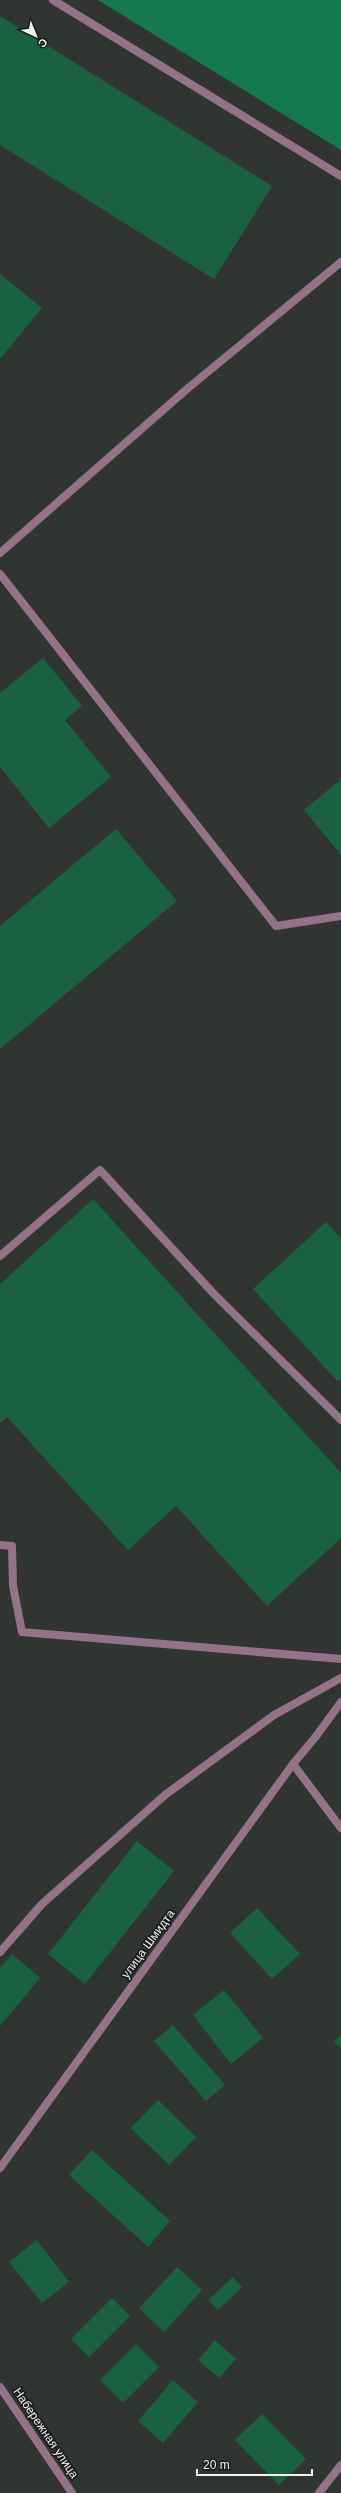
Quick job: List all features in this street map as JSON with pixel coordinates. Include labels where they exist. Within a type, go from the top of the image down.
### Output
[{"type":"street","points":[[53,0],[341,176]]},
{"type":"street","points":[[0,553],[187,390],[341,262]]},
{"type":"street","points":[[0,574],[276,926],[341,916]]},
{"type":"street","points":[[0,1256],[100,1170],[214,1294],[341,1420]]},
{"type":"street","points":[[0,1546],[12,1546],[13,1586],[22,1632],[341,1659]]},
{"type":"street","points":[[0,1952],[42,1904],[165,1795],[274,1715],[341,1678]]},
{"type":"street","name":"улица Шмидта","points":[[0,2168],[293,1764],[317,1735],[341,1702]]},
{"type":"street","points":[[293,1764],[341,1828]]},
{"type":"street","name":"Набережная улица","points":[[0,2387],[72,2493]]},
{"type":"street","points":[[319,2493],[341,2465]]},
{"type":"shaded area","points":[[98,0],[341,0],[341,150]]},
{"type":"building","points":[[0,16],[272,186],[214,279],[0,145]]},
{"type":"building","points":[[0,274],[42,308],[0,359]]},
{"type":"building","points":[[43,658],[82,706],[65,720],[111,777],[49,828],[0,767],[0,693]]},
{"type":"building","points":[[341,779],[341,855],[304,810]]},
{"type":"building","points":[[116,829],[177,901],[0,1049],[0,926]]},
{"type":"building","points":[[93,1199],[341,1473],[341,1538],[267,1606],[176,1506],[128,1550],[7,1417],[0,1423],[0,1284]]},
{"type":"building","points":[[326,1222],[341,1238],[341,1379],[338,1382],[253,1289]]},
{"type":"building","points":[[137,1841],[174,1871],[85,1984],[48,1954]]},
{"type":"building","points":[[257,1908],[300,1954],[272,1979],[230,1933]]},
{"type":"building","points":[[12,1954],[40,1978],[0,2026],[0,1968]]},
{"type":"building","points":[[224,1990],[263,2038],[231,2064],[193,2015]]},
{"type":"building","points":[[173,2025],[225,2085],[206,2101],[154,2041]]},
{"type":"building","points":[[341,2034],[341,2048],[334,2042]]},
{"type":"building","points":[[158,2100],[196,2137],[169,2165],[131,2128]]},
{"type":"building","points":[[92,2150],[170,2221],[148,2247],[69,2175]]},
{"type":"building","points":[[37,2240],[69,2282],[42,2303],[9,2262]]},
{"type":"building","points":[[177,2267],[202,2290],[164,2332],[139,2308]]},
{"type":"building","points":[[233,2277],[242,2287],[218,2310],[208,2300]]},
{"type":"building","points":[[112,2298],[130,2316],[89,2357],[71,2339]]},
{"type":"building","points":[[215,2340],[236,2359],[219,2378],[198,2360]]},
{"type":"building","points":[[136,2344],[159,2367],[123,2403],[100,2380]]},
{"type":"building","points":[[173,2380],[198,2402],[163,2443],[138,2421]]},
{"type":"building","points":[[262,2414],[306,2459],[279,2485],[235,2440]]}]
